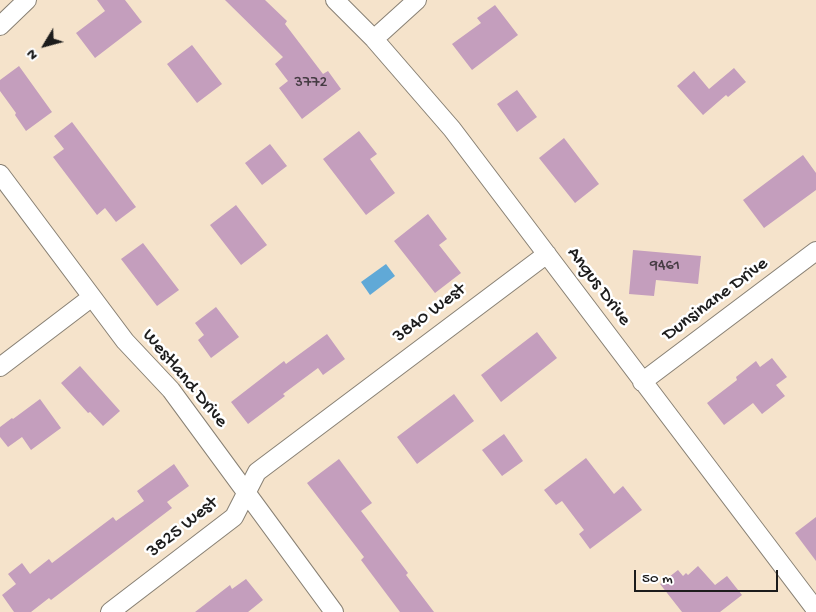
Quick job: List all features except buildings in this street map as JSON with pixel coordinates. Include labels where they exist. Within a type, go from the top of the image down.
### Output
[{"type":"street","points":[[0,26],[27,0]]},
{"type":"street","name":"Angus Drive","points":[[335,0],[374,39],[452,129],[816,610]]},
{"type":"street","points":[[374,39],[417,0]]},
{"type":"street","name":"Westland Drive","points":[[0,174],[125,341],[171,390],[334,612]]},
{"type":"street","name":"Dunsinane Drive","points":[[642,382],[816,251]]},
{"type":"street","name":"3840 West","points":[[339,409],[547,254]]},
{"type":"street","points":[[0,367],[92,297]]},
{"type":"street","name":"3825 West","points":[[110,612],[234,517],[257,472],[339,409]]},
{"type":"water","points":[[386,264],[395,276],[370,295],[361,282]]}]
